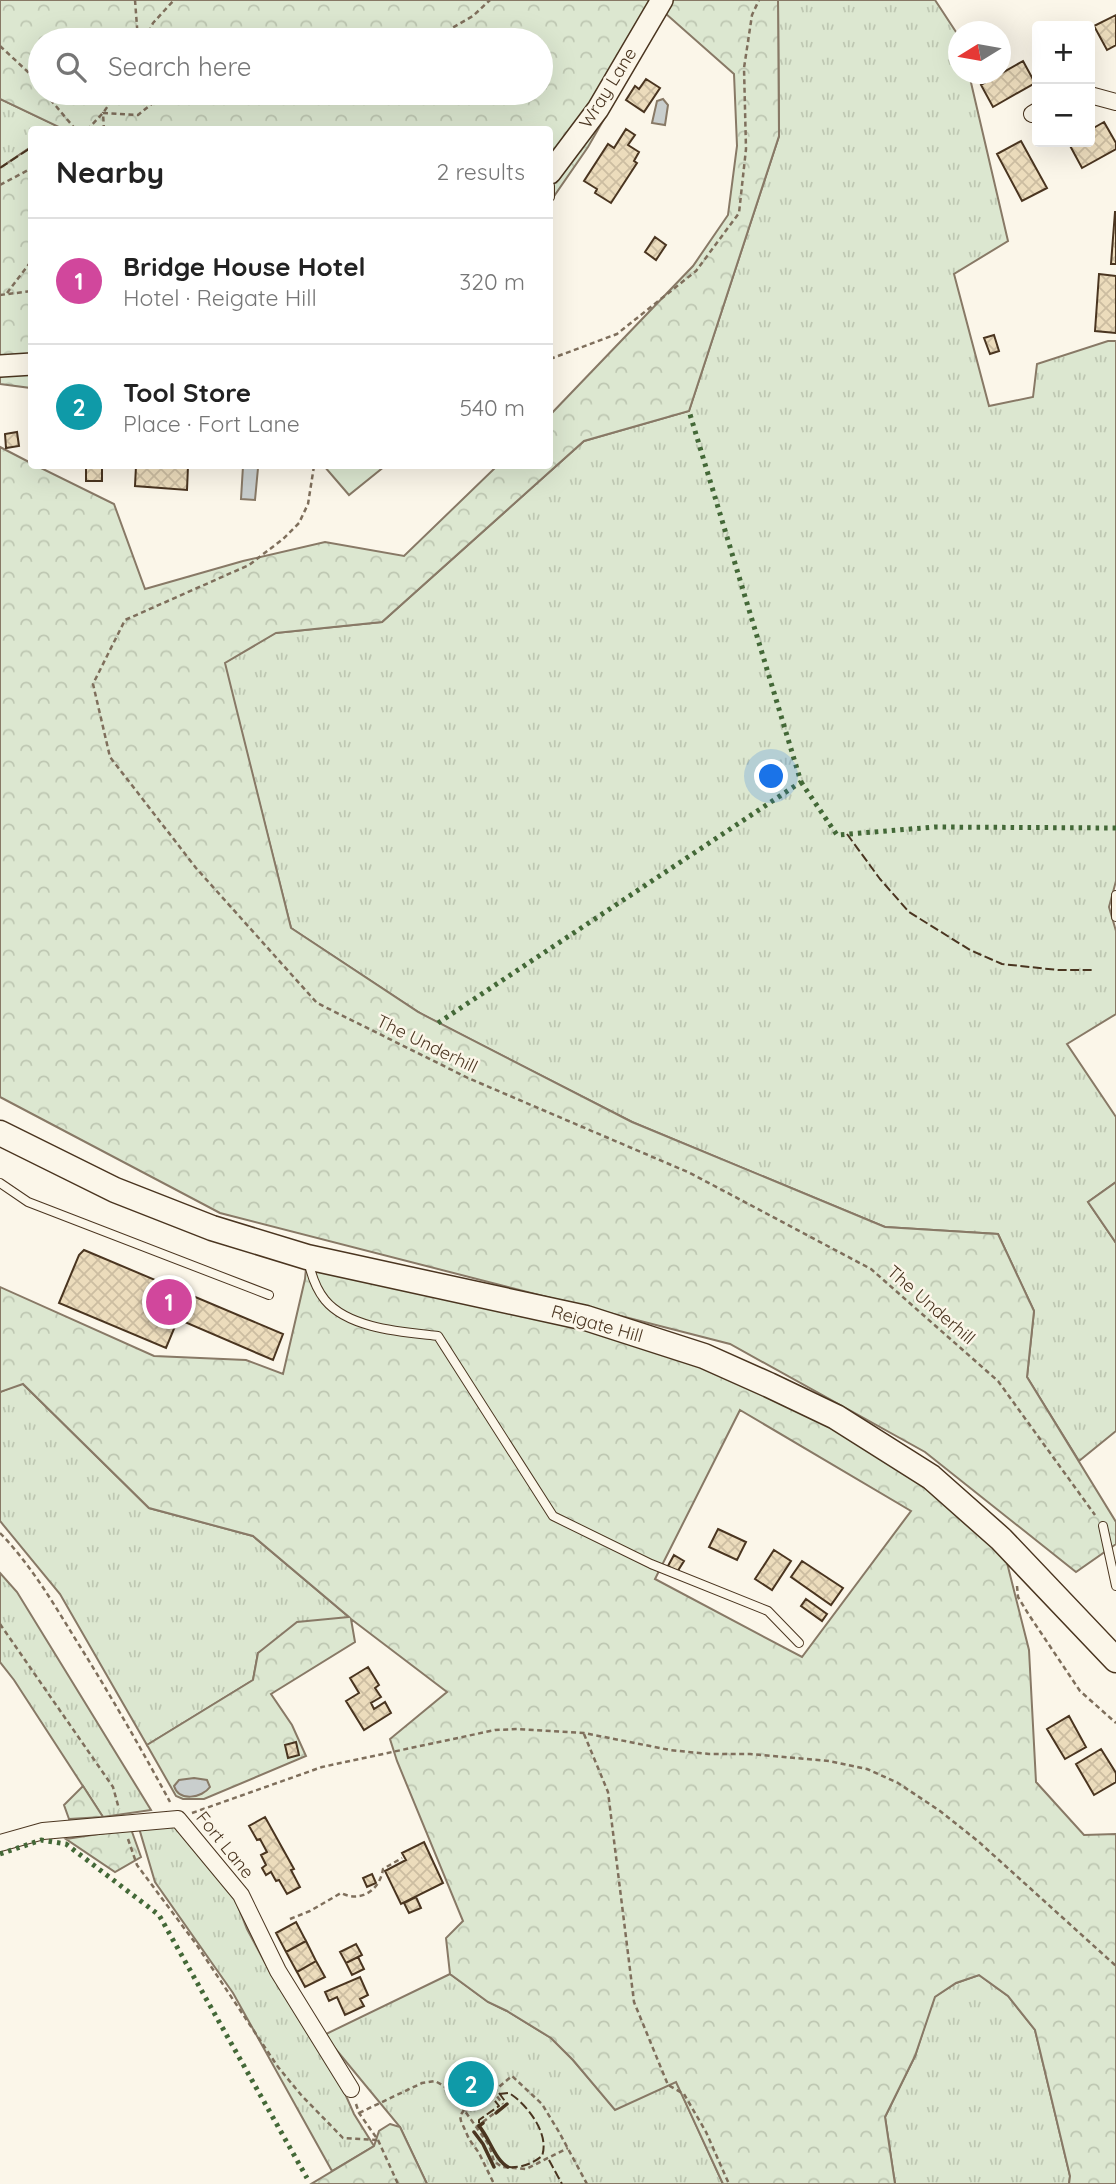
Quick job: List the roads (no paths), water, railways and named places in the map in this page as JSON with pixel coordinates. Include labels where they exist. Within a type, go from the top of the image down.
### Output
[{"type":"main road","name":"Reigate Hill","points":[[0,1133],[115,1189],[212,1228],[307,1257],[586,1318],[704,1356],[836,1417],[932,1476],[1001,1539],[1116,1660]]},
{"type":"street","name":"Wray Lane","points":[[553,169],[598,109],[662,0]]},
{"type":"street","points":[[1095,96],[1116,102]]},
{"type":"street","points":[[0,366],[28,364]]},
{"type":"street","name":"Fort Lane","points":[[0,1843],[43,1831],[178,1819],[241,1895],[278,1971],[351,2090]]},
{"type":"lane","points":[[1116,895],[1116,917]]},
{"type":"lane","points":[[0,1183],[28,1202],[269,1295]]},
{"type":"lane","points":[[307,1257],[313,1278],[325,1300],[343,1314],[385,1331],[438,1336],[553,1516],[651,1564],[768,1611],[800,1643]]},
{"type":"lane","points":[[1103,1527],[1116,1586]]},
{"type":"place","name":"Bridge House Hotel","points":[[169,1302]]},
{"type":"place","name":"Tool Store","points":[[471,2084]]}]
